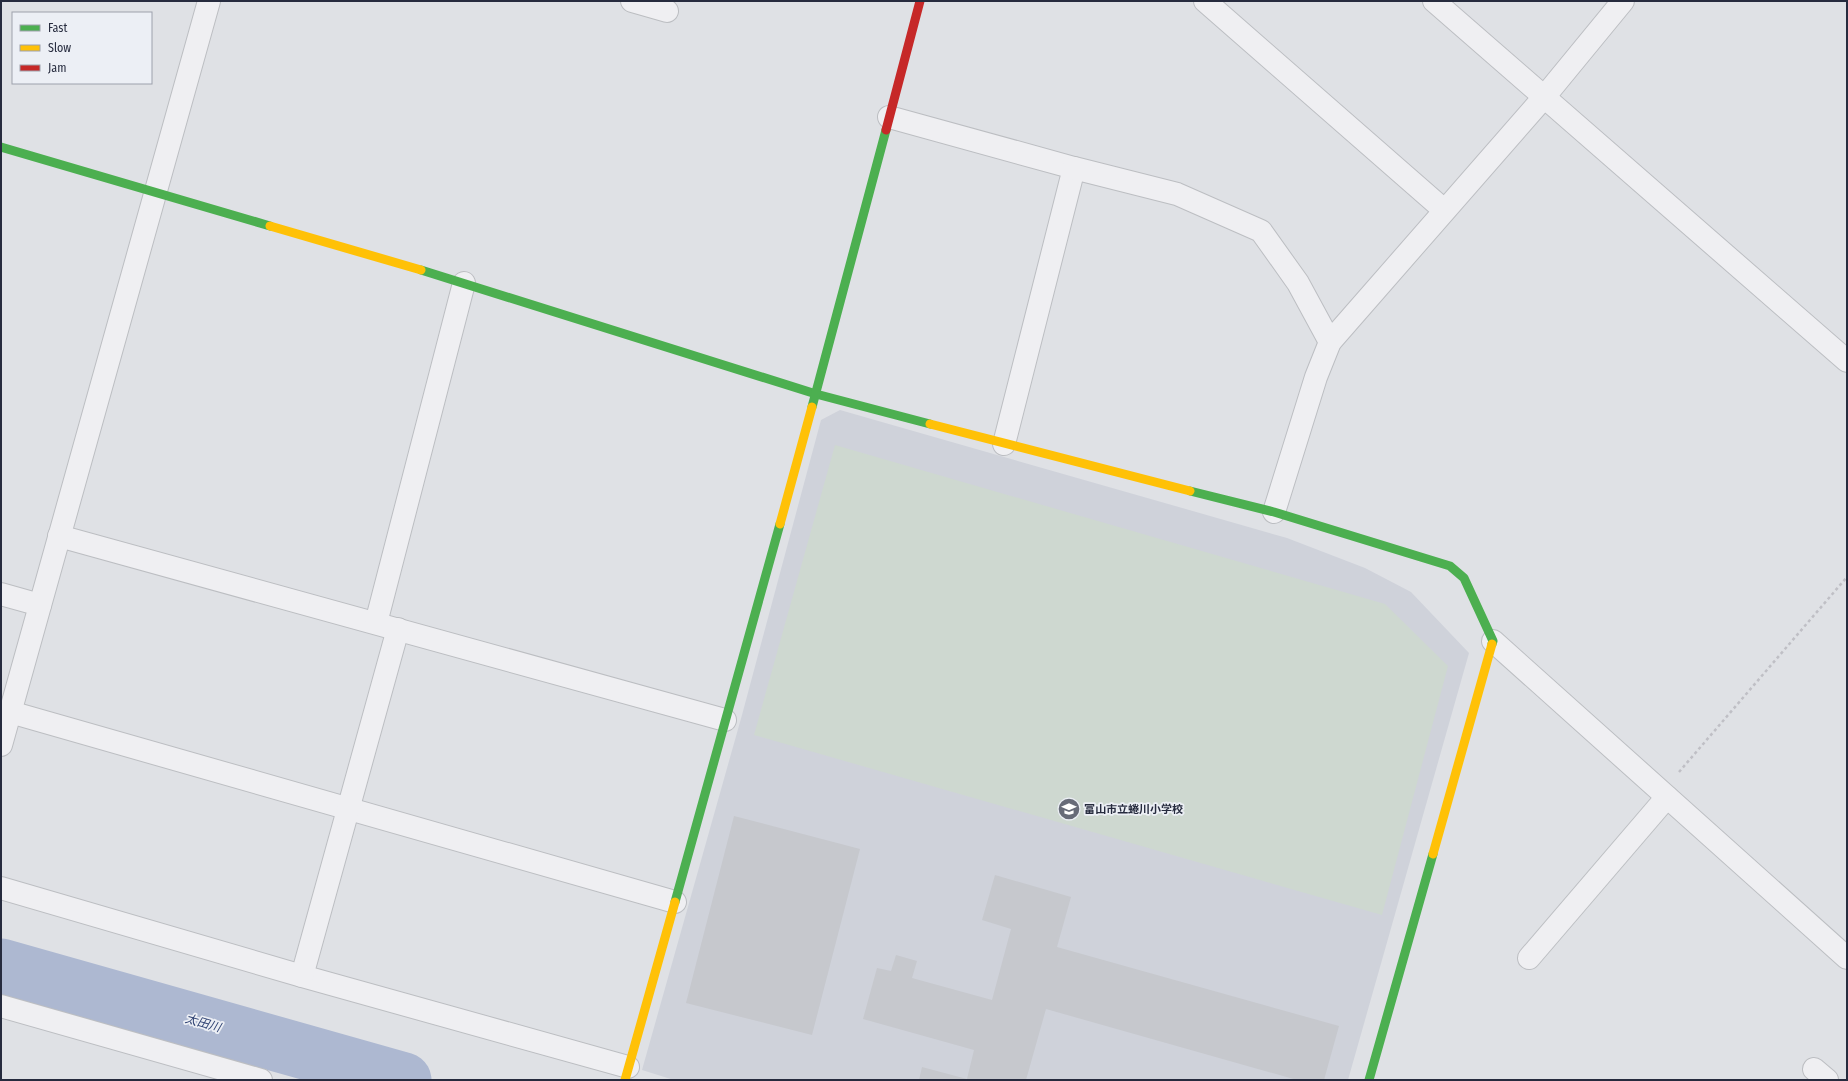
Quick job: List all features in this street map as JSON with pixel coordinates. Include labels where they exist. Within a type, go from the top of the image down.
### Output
[{"type":"street","points":[[1,746],[209,1]]},
{"type":"street","points":[[632,1],[667,11]]},
{"type":"street","points":[[1,888],[302,976],[626,1074],[816,394],[920,1]]},
{"type":"street","points":[[1205,1],[1444,210]]},
{"type":"street","points":[[1434,1],[1847,361]]},
{"type":"street","points":[[1274,512],[1316,377],[1330,342],[1544,96],[1623,1]]},
{"type":"street","points":[[889,117],[1074,168],[1177,194],[1261,231],[1298,283],[1330,342]]},
{"type":"street","points":[[1,146],[464,283],[816,394],[1004,444],[1274,512],[1450,566],[1464,578],[1493,641],[1847,958]]},
{"type":"street","points":[[1004,444],[1074,168]]},
{"type":"street","points":[[376,623],[464,283]]},
{"type":"street","points":[[59,536],[725,720]]},
{"type":"street","points":[[1,594],[40,605]]},
{"type":"street","points":[[302,976],[398,629]]},
{"type":"street","points":[[1370,1080],[1493,641]]},
{"type":"street","points":[[10,712],[675,902]]},
{"type":"street","points":[[1529,958],[1667,797]]},
{"type":"street","points":[[1,1006],[261,1080]]},
{"type":"path","points":[[1667,797],[1675,777],[1847,577]]},
{"type":"shaded area","name":"富山市立蜷川小学校","points":[[840,410],[1287,538],[1365,568],[1411,592],[1469,653],[1348,1080],[674,1080],[642,1070],[742,715],[821,420]]},
{"type":"shaded area","points":[[835,445],[1385,604],[1448,666],[1382,915],[754,735]]},
{"type":"building","points":[[734,816],[860,849],[812,1035],[686,1003]]},
{"type":"building","points":[[995,875],[1071,897],[1057,947],[1339,1026],[1324,1080],[1297,1080],[1046,1009],[1026,1080],[919,1080],[922,1067],[967,1079],[974,1050],[863,1019],[877,968],[891,971],[896,955],[917,961],[912,978],[992,1000],[1011,929],[982,920]]},
{"type":"waterway","name":"太田川","points":[[1,966],[404,1080]]},
{"type":"traffic: fast","points":[[812,407],[886,130]]},
{"type":"traffic: fast","points":[[1,147],[270,226]]},
{"type":"traffic: fast","points":[[421,270],[816,394],[930,424]]},
{"type":"traffic: fast","points":[[1190,491],[1274,512],[1450,566],[1464,578],[1493,641],[1492,644]]},
{"type":"traffic: fast","points":[[675,902],[780,524]]},
{"type":"traffic: fast","points":[[1369,1080],[1433,854]]},
{"type":"traffic: slow","points":[[270,226],[421,270]]},
{"type":"traffic: slow","points":[[780,524],[812,407]]},
{"type":"traffic: slow","points":[[930,424],[1190,491]]},
{"type":"traffic: slow","points":[[1433,854],[1492,644]]},
{"type":"traffic: slow","points":[[625,1080],[675,902]]},
{"type":"traffic: jam","points":[[886,130],[920,1]]},
{"type":"place","name":"富山市立蜷川小学校","points":[[1069,809]]}]
